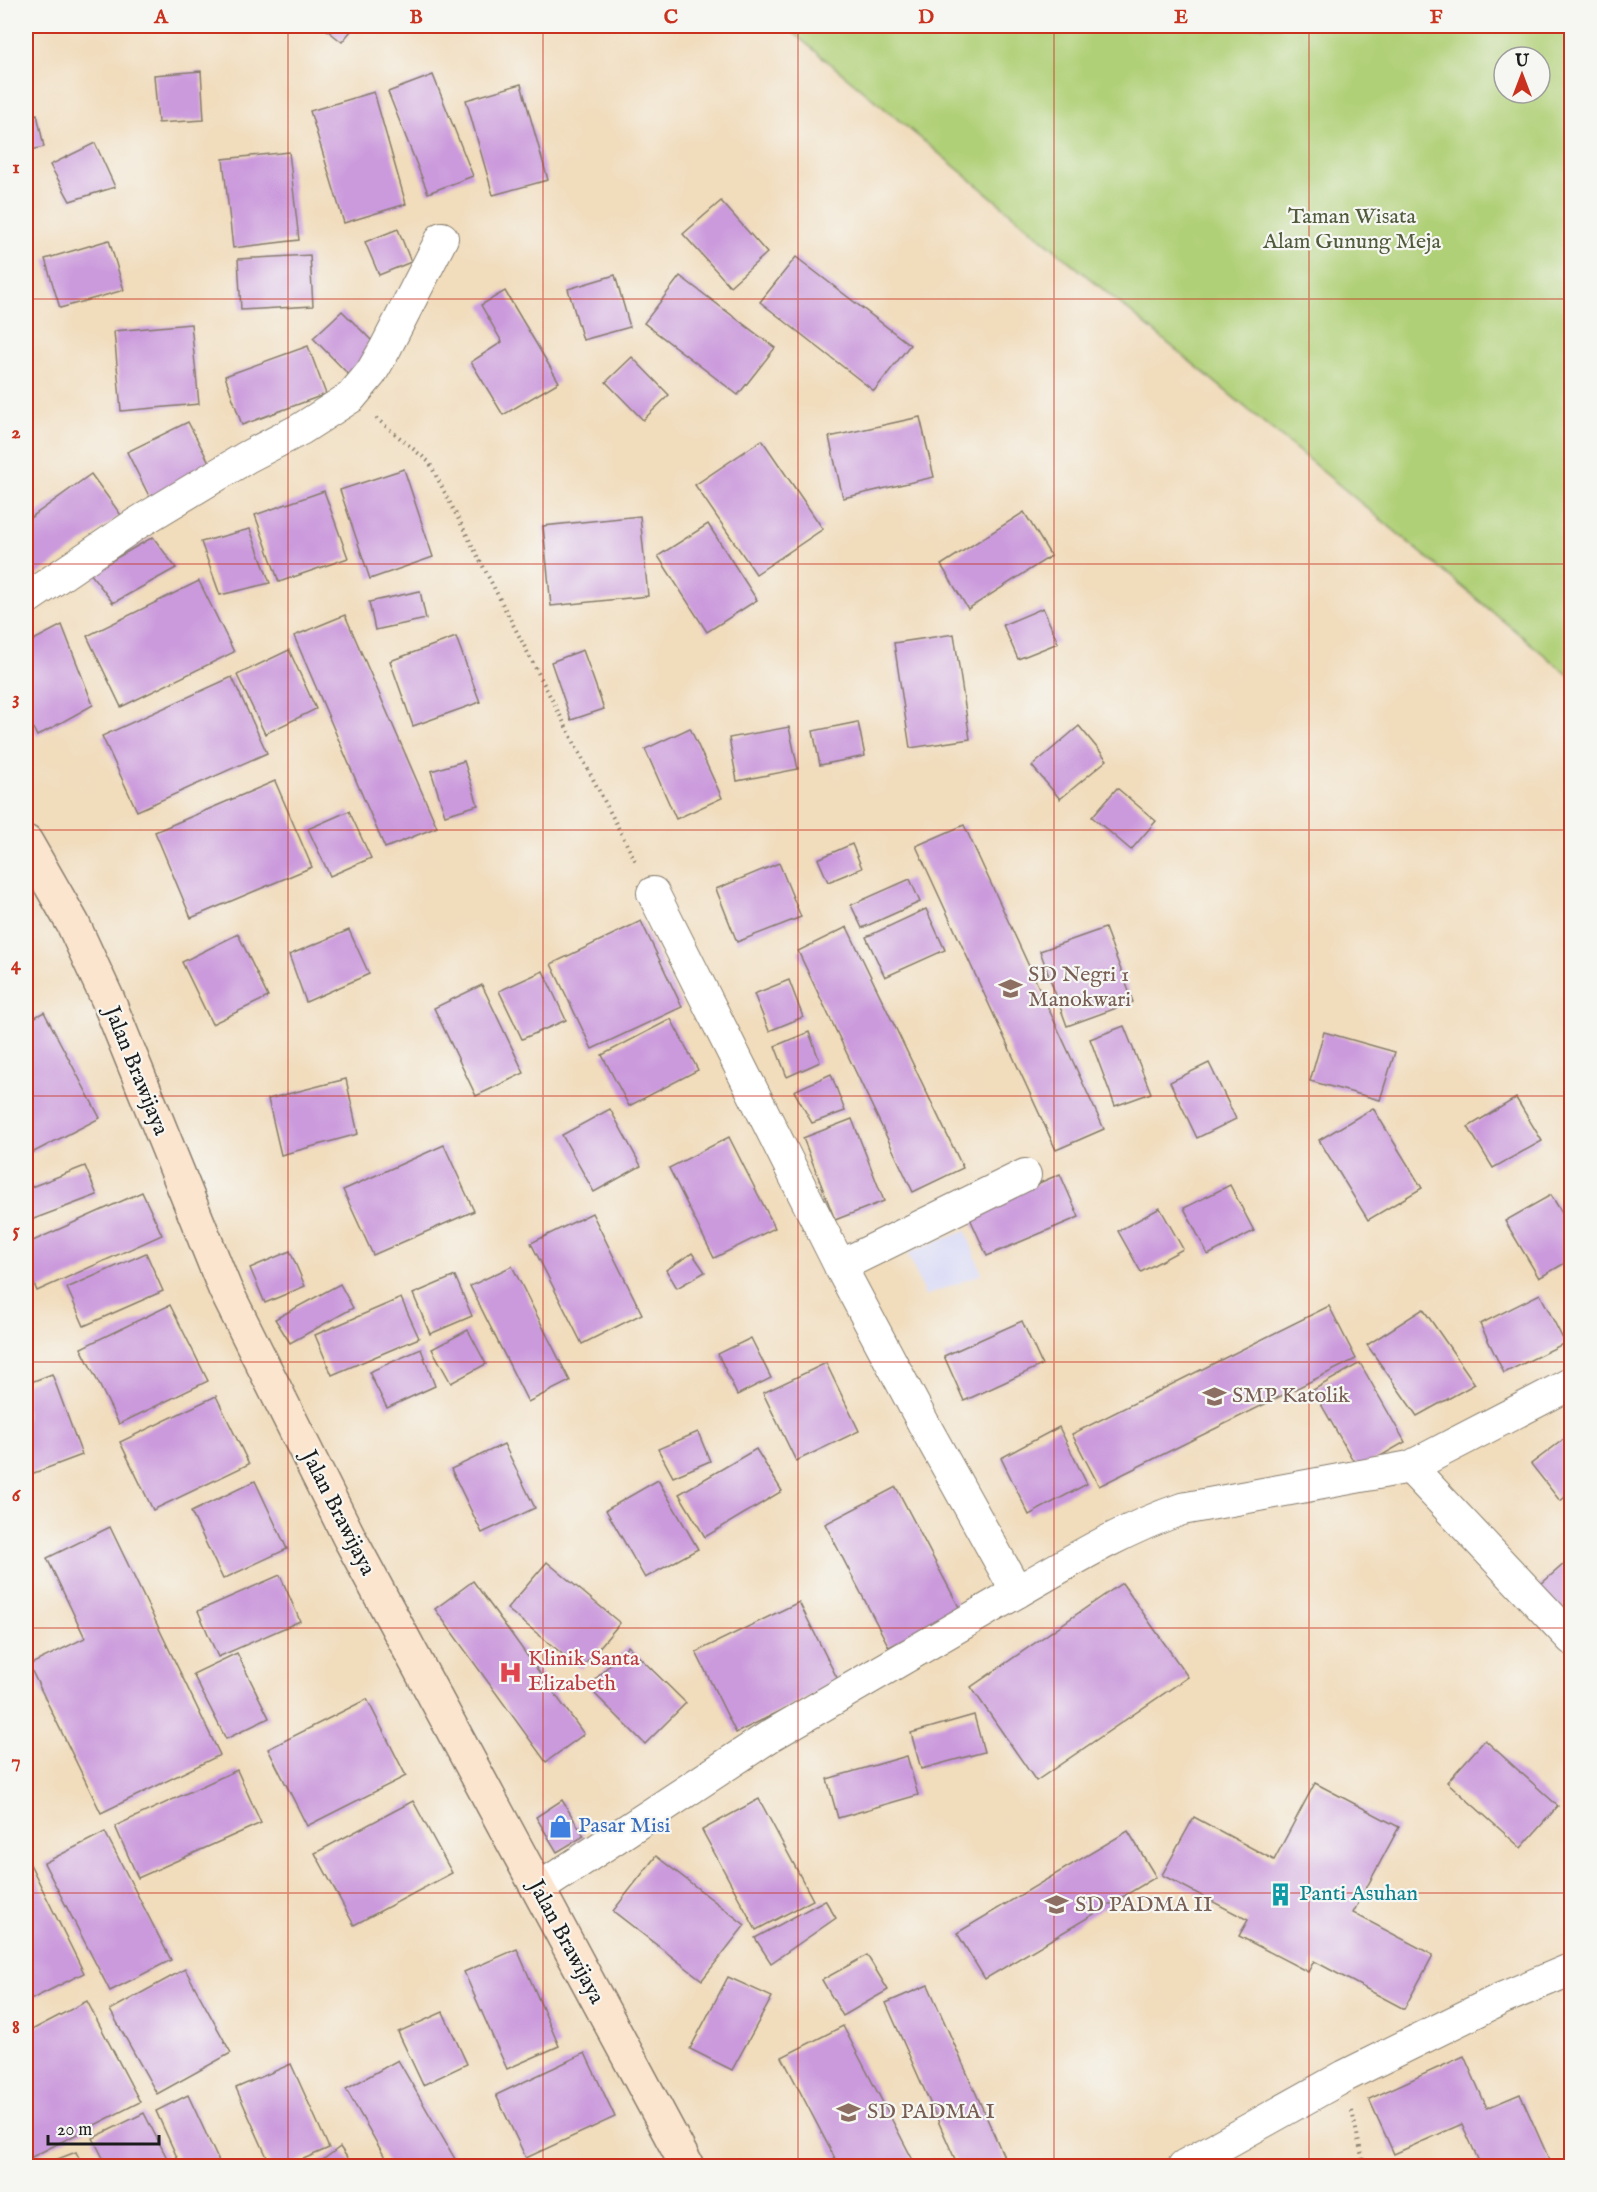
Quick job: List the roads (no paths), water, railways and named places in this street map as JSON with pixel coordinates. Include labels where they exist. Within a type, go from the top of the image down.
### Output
[{"type":"street","points":[[26,598],[136,524],[248,457],[301,429],[351,397],[371,373],[386,349],[441,238]]},
{"type":"street","name":"Jalan Brawijaya","points":[[26,842],[73,924],[108,1000],[225,1289],[350,1539],[687,2166]]},
{"type":"street","points":[[653,893],[840,1266],[1017,1592]]},
{"type":"street","points":[[840,1266],[1025,1175]]},
{"type":"street","points":[[538,1889],[771,1736],[1097,1545],[1148,1520],[1182,1509],[1410,1467],[1572,1383]]},
{"type":"street","points":[[1410,1467],[1572,1639]]},
{"type":"street","points":[[1184,2166],[1345,2076],[1500,1999],[1572,1969]]},
{"type":"place","name":"SD Negri 1 Manokwari","points":[[1010,988]]},
{"type":"place","name":"SMP Katolik","points":[[1214,1396]]},
{"type":"place","name":"Klinik Santa Elizabeth","points":[[510,1672]]},
{"type":"place","name":"Pasar Misi","points":[[560,1826]]},
{"type":"place","name":"Panti Asuhan","points":[[1281,1894]]},
{"type":"place","name":"SD PADMA II","points":[[1057,1905]]},
{"type":"place","name":"SD PADMA I","points":[[849,2112]]},
{"type":"park label","name":"Taman Wisata Alam Gunung Meja","points":[[1352,230]]}]
